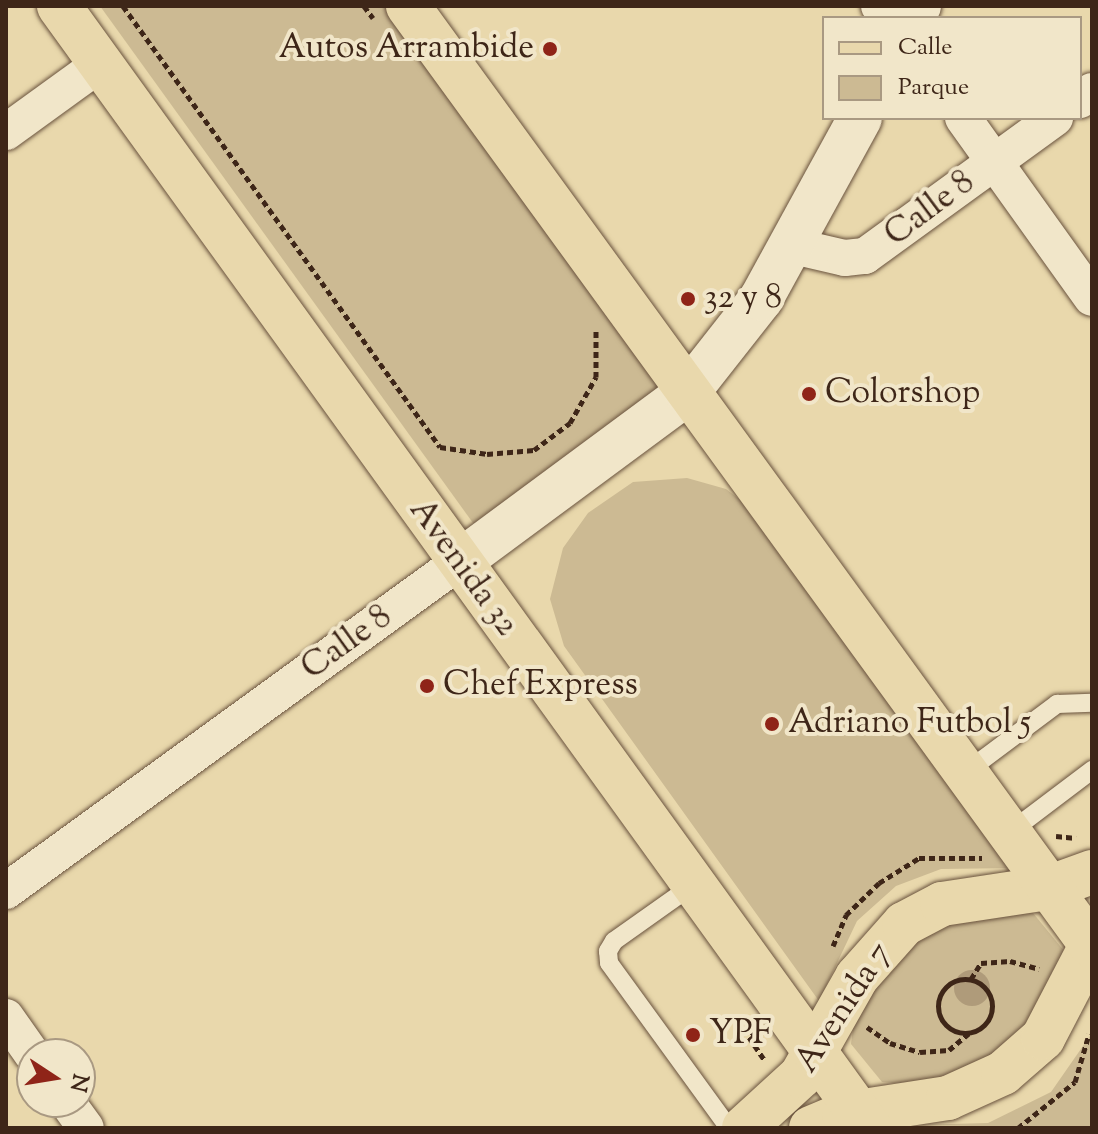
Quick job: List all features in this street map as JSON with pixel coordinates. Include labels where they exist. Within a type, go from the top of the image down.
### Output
[{"type":"main road","name":"Avenida 32","points":[[59,6],[864,1120]]},
{"type":"main road","points":[[396,19],[687,393],[1092,945]]},
{"type":"main road","name":"Avenida 7","points":[[744,1128],[787,1092],[815,1052],[843,998],[881,945],[927,910],[962,899],[1048,888],[1092,872]]},
{"type":"main road","name":"Avenida 7","points":[[811,1128],[864,1120],[948,1098],[979,1088],[1019,1062],[1061,1009],[1092,945]]},
{"type":"street","points":[[6,132],[100,64]]},
{"type":"street","name":"Calle 8","points":[[6,891],[687,393],[728,347],[793,246],[859,120]]},
{"type":"street","points":[[964,120],[1092,298]]},
{"type":"street","name":"Calle 8","points":[[793,246],[845,258],[865,256],[1052,120]]},
{"type":"street","points":[[6,1017],[21,1038]]},
{"type":"lane","points":[[964,774],[1057,704],[1092,703]]},
{"type":"lane","points":[[1008,834],[1092,770]]},
{"type":"lane","points":[[693,885],[614,941],[608,951],[609,963],[729,1128]]},
{"type":"path","points":[[123,6],[440,447],[487,454],[534,450],[570,423],[596,377],[596,327],[587,314]]},
{"type":"path","points":[[364,6],[396,19]]},
{"type":"path","points":[[843,998],[874,1033],[906,1049],[949,1050],[985,1024],[992,1003],[981,984],[959,979],[941,992],[938,1012],[949,1029],[969,1033]]},
{"type":"path","points":[[1018,1128],[1075,1082],[1092,1026]]},
{"type":"green space","points":[[100,6],[388,6],[665,386],[485,527],[473,523]]},
{"type":"green space","points":[[687,478],[726,489],[748,506],[1015,868],[941,869],[896,886],[857,921],[819,1001],[564,646],[550,599],[563,548],[588,513],[633,482]]},
{"type":"green space","points":[[968,905],[1033,913],[1065,952],[1058,983],[1007,1047],[928,1086],[882,1082],[851,1044],[858,992],[904,938]]},
{"type":"green space","points":[[1092,1033],[1092,1128],[912,1125],[988,1123],[1051,1092]]},
{"type":"shaded area","points":[[972,970],[985,975],[990,988],[985,1001],[972,1006],[959,1001],[954,988],[959,975]]},
{"type":"place","name":"Autos Arrambide","points":[[550,49]]},
{"type":"place","name":"32 y 8","points":[[688,299]]},
{"type":"place","name":"Colorshop","points":[[809,394]]},
{"type":"place","name":"Chef Express","points":[[427,686]]},
{"type":"place","name":"Adriano Futbol 5","points":[[772,724]]},
{"type":"place","name":"YPF","points":[[693,1035]]}]
